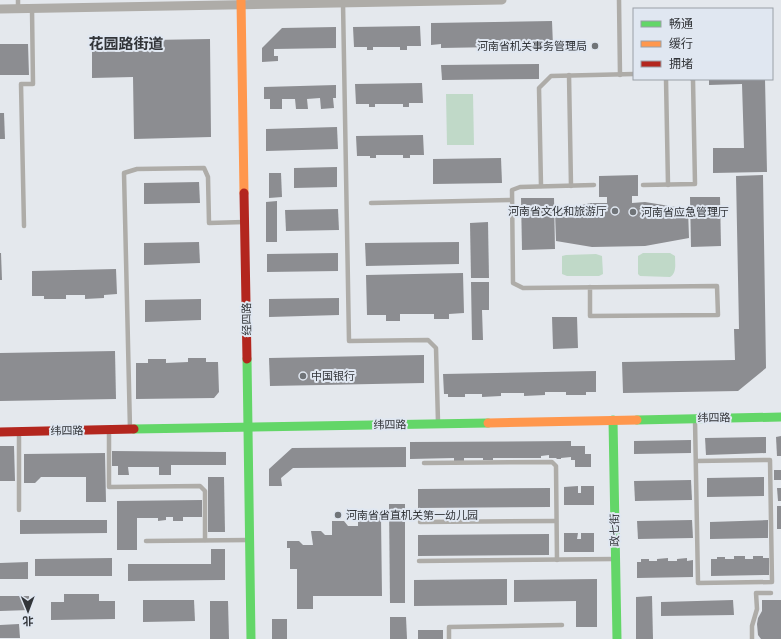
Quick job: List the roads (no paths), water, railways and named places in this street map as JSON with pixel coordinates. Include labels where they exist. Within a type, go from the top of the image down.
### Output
[{"type":"street","points":[[0,9],[18,4],[32,9],[128,3],[502,0]]},
{"type":"street","name":"经四路","points":[[241,2],[249,427],[251,639]]},
{"type":"street","name":"纬四路","points":[[0,432],[781,417]]},
{"type":"street","name":"政七街","points":[[613,420],[618,639]]},
{"type":"lane","points":[[619,0],[620,74]]},
{"type":"lane","points":[[347,2],[349,341],[428,340],[436,348],[438,424]]},
{"type":"lane","points":[[24,226],[21,84],[33,84],[32,9]]},
{"type":"lane","points":[[541,186],[539,88],[552,76],[633,74]]},
{"type":"lane","points":[[569,75],[571,186]]},
{"type":"lane","points":[[666,80],[668,185]]},
{"type":"lane","points":[[643,185],[695,184],[693,80]]},
{"type":"lane","points":[[130,429],[124,173],[137,170],[204,168],[208,177],[209,223],[245,222]]},
{"type":"lane","points":[[590,287],[590,316],[718,315],[718,286],[590,287],[523,288],[513,283],[512,190],[520,187],[594,185]]},
{"type":"lane","points":[[371,203],[511,200]]},
{"type":"lane","points":[[695,419],[698,583],[772,582],[770,460],[696,461]]},
{"type":"lane","points":[[108,430],[109,487],[200,486],[205,492],[206,540]]},
{"type":"lane","points":[[19,432],[19,510]]},
{"type":"lane","points":[[424,462],[552,462],[556,466],[557,560]]},
{"type":"lane","points":[[420,522],[556,521]]},
{"type":"lane","points":[[146,541],[250,540]]},
{"type":"lane","points":[[419,561],[616,559]]},
{"type":"lane","points":[[752,639],[752,626],[757,609],[756,593],[771,593]]},
{"type":"lane","points":[[449,639],[449,627],[562,625]]},
{"type":"place","name":"河南省机关事务管理局","points":[[595,46]]},
{"type":"place","name":"河南省文化和旅游厅","points":[[615,211]]},
{"type":"place","name":"河南省应急管理厅","points":[[633,212]]},
{"type":"place","name":"中国银行","points":[[303,376]]},
{"type":"place","name":"河南省省直机关第一幼儿园","points":[[338,515]]},
{"type":"district","name":"花园路街道","points":[[126,44]]}]
